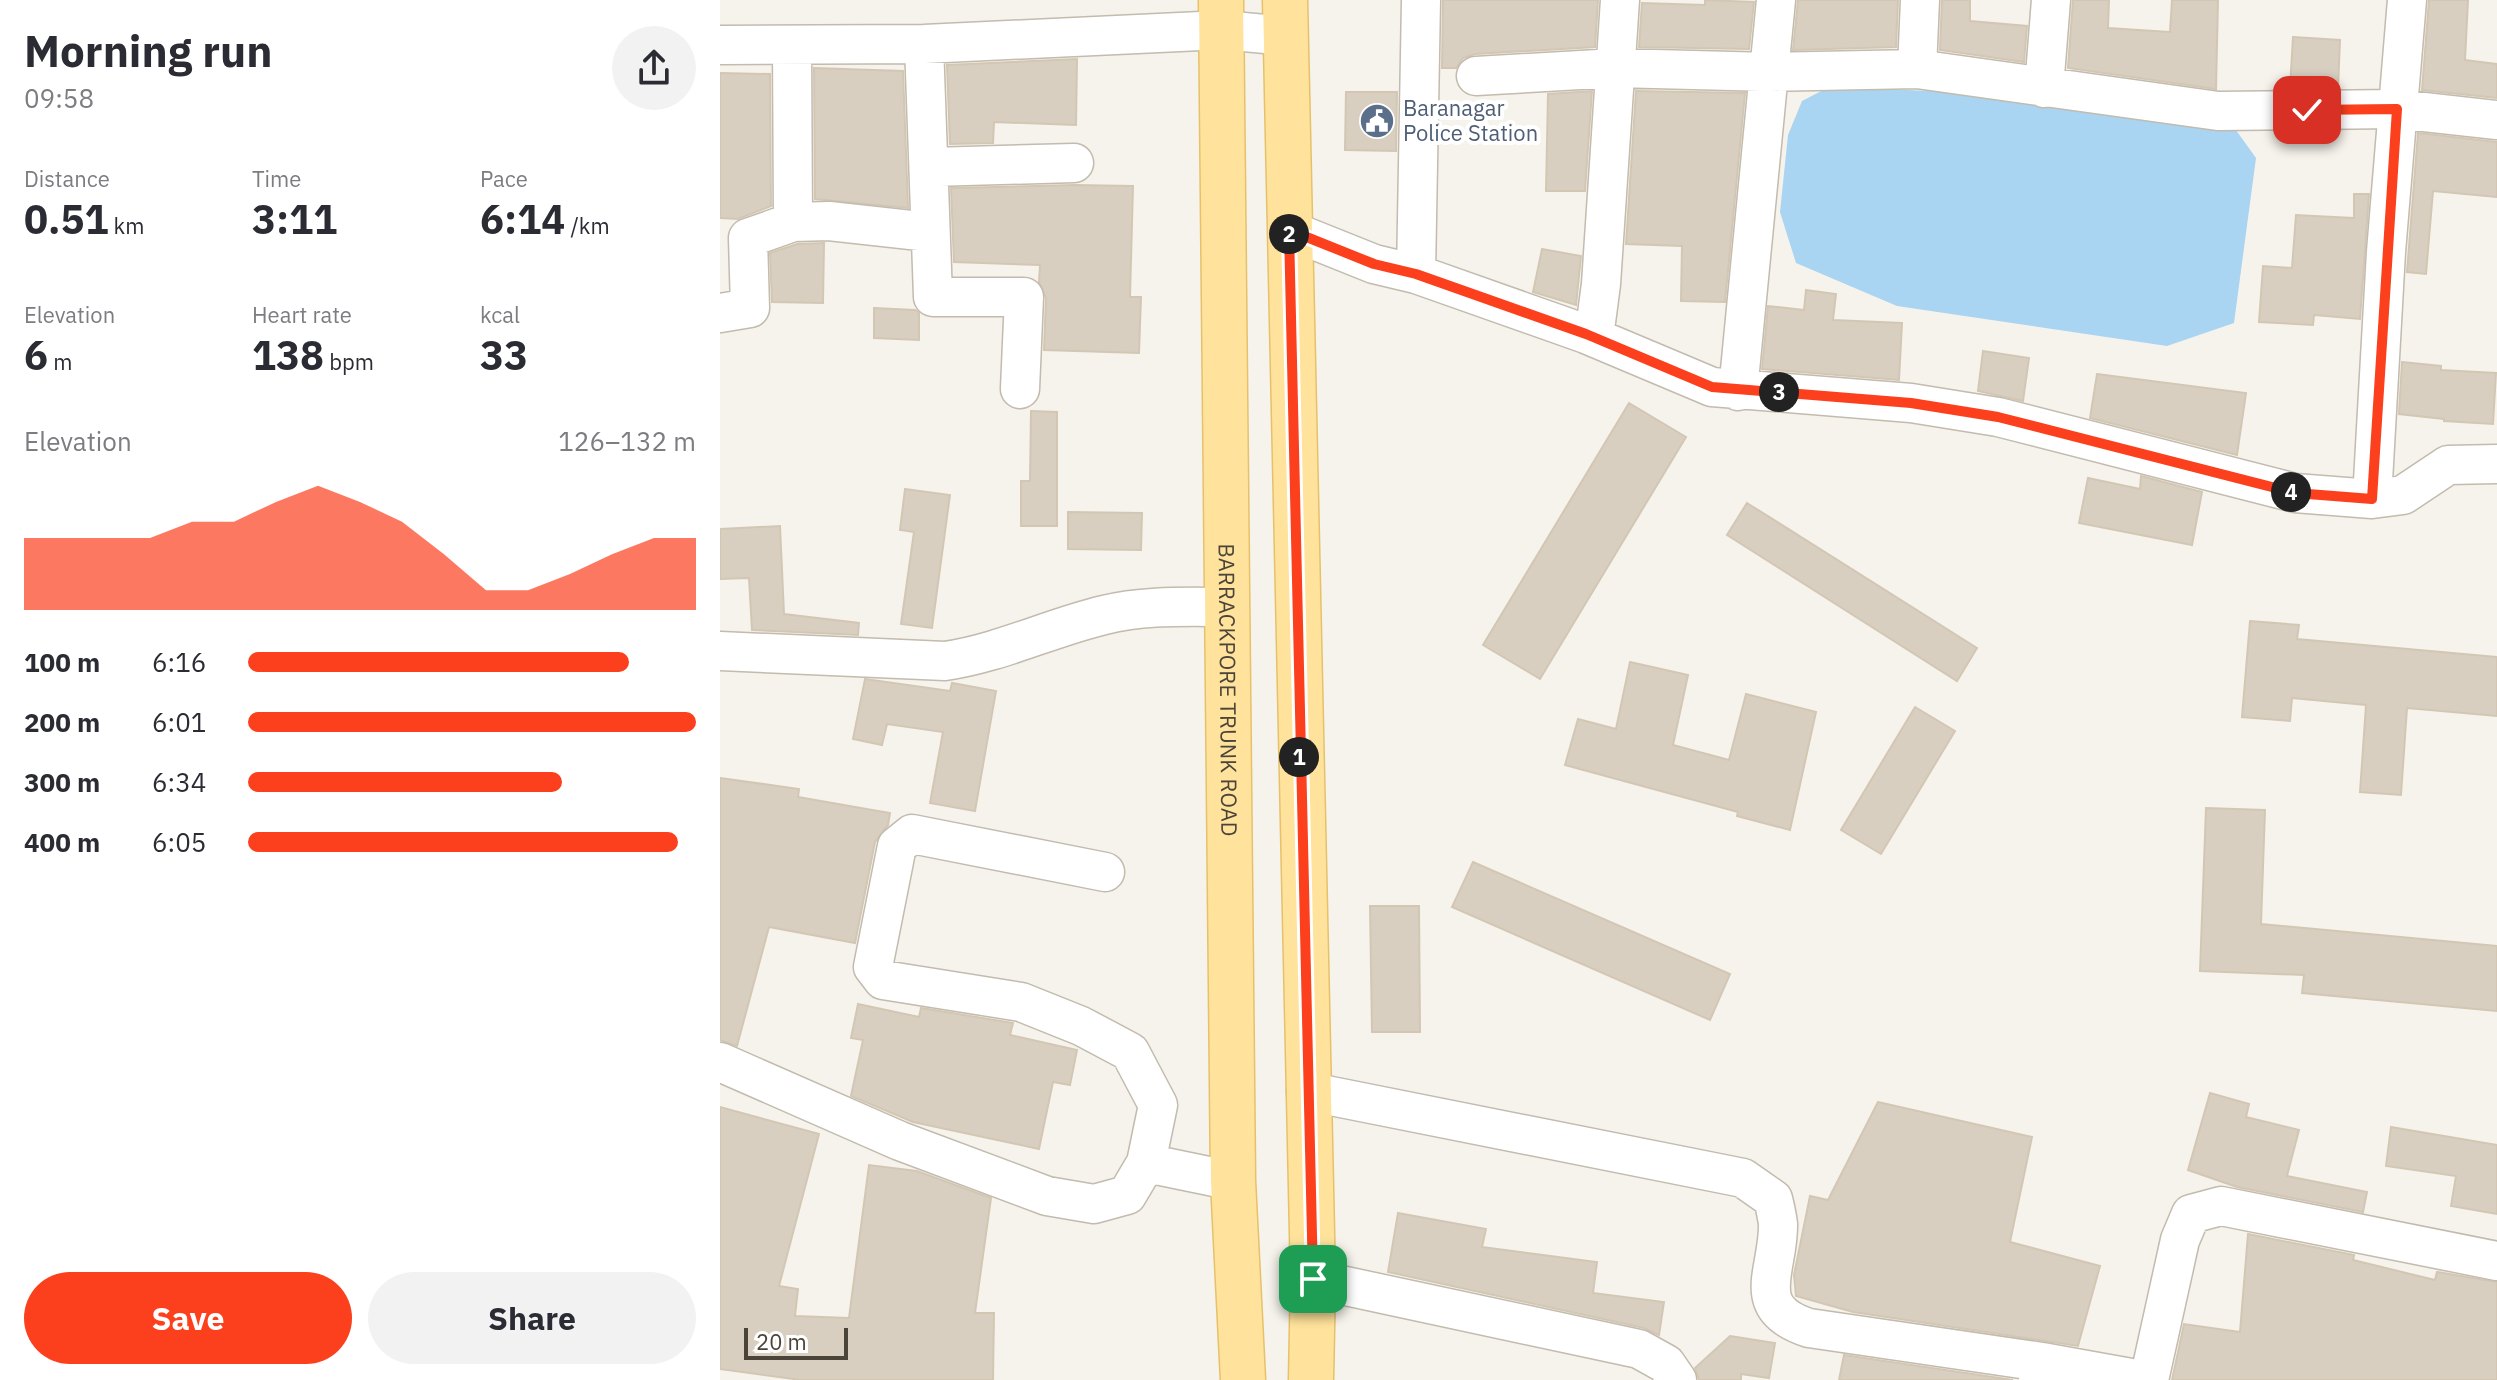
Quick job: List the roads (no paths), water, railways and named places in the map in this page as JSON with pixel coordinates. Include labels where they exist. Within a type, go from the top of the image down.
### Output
[{"type":"main road","name":"BARRACKPORE TRUNK ROAD","points":[[1222,15],[1233,1181],[1243,1380]]},
{"type":"main road","points":[[1285,18],[1306,1091],[1313,1279],[1311,1380]]},
{"type":"street","points":[[1416,274],[1421,0]]},
{"type":"street","points":[[1594,337],[1601,284],[1608,132],[1620,0]]},
{"type":"street","points":[[1738,391],[1776,0]]},
{"type":"street","points":[[1917,69],[1920,0]]},
{"type":"street","points":[[2044,88],[2051,0]]},
{"type":"street","points":[[2372,499],[2407,0]]},
{"type":"street","points":[[720,45],[924,44],[1222,15],[1285,18]]},
{"type":"street","points":[[924,44],[931,167],[929,232],[933,297],[1024,297],[1020,389]]},
{"type":"street","points":[[792,46],[793,222]]},
{"type":"street","points":[[1476,76],[1615,68],[1771,72],[1917,69],[2218,111],[2397,109],[2497,120]]},
{"type":"street","points":[[931,167],[1074,163]]},
{"type":"street","points":[[720,313],[750,308],[748,238],[793,222],[829,221],[929,232]]},
{"type":"street","points":[[1289,230],[1374,264],[1416,274],[1594,337],[1712,387],[1911,403],[1998,417],[2295,493],[2372,499],[2403,495],[2448,465],[2497,464]]},
{"type":"street","points":[[720,651],[945,661],[973,657],[1102,615],[1143,607],[1226,607]]},
{"type":"street","points":[[720,1062],[900,1141],[1047,1196],[1094,1204],[1127,1195],[1146,1163],[1158,1105],[1130,1052],[1081,1026],[1021,1002],[883,980],[873,967],[897,846],[912,834],[1105,872]]},
{"type":"street","points":[[1306,1091],[1743,1178],[1773,1199],[1778,1224],[1770,1285],[1777,1312],[1791,1322],[1809,1328],[2040,1371],[2142,1380]]},
{"type":"street","points":[[1146,1163],[1233,1181]]},
{"type":"street","points":[[2149,1380],[2180,1240],[2191,1214],[2203,1208],[2221,1206],[2497,1261]]},
{"type":"street","points":[[1313,1279],[1639,1349],[1666,1364],[1677,1380]]},
{"type":"water","points":[[1829,87],[1984,93],[2233,126],[2256,158],[2234,323],[2167,346],[1897,306],[1796,263],[1780,212],[1788,135],[1802,101]]},
{"type":"place","name":"Baranagar Police Station","points":[[1377,121]]}]
